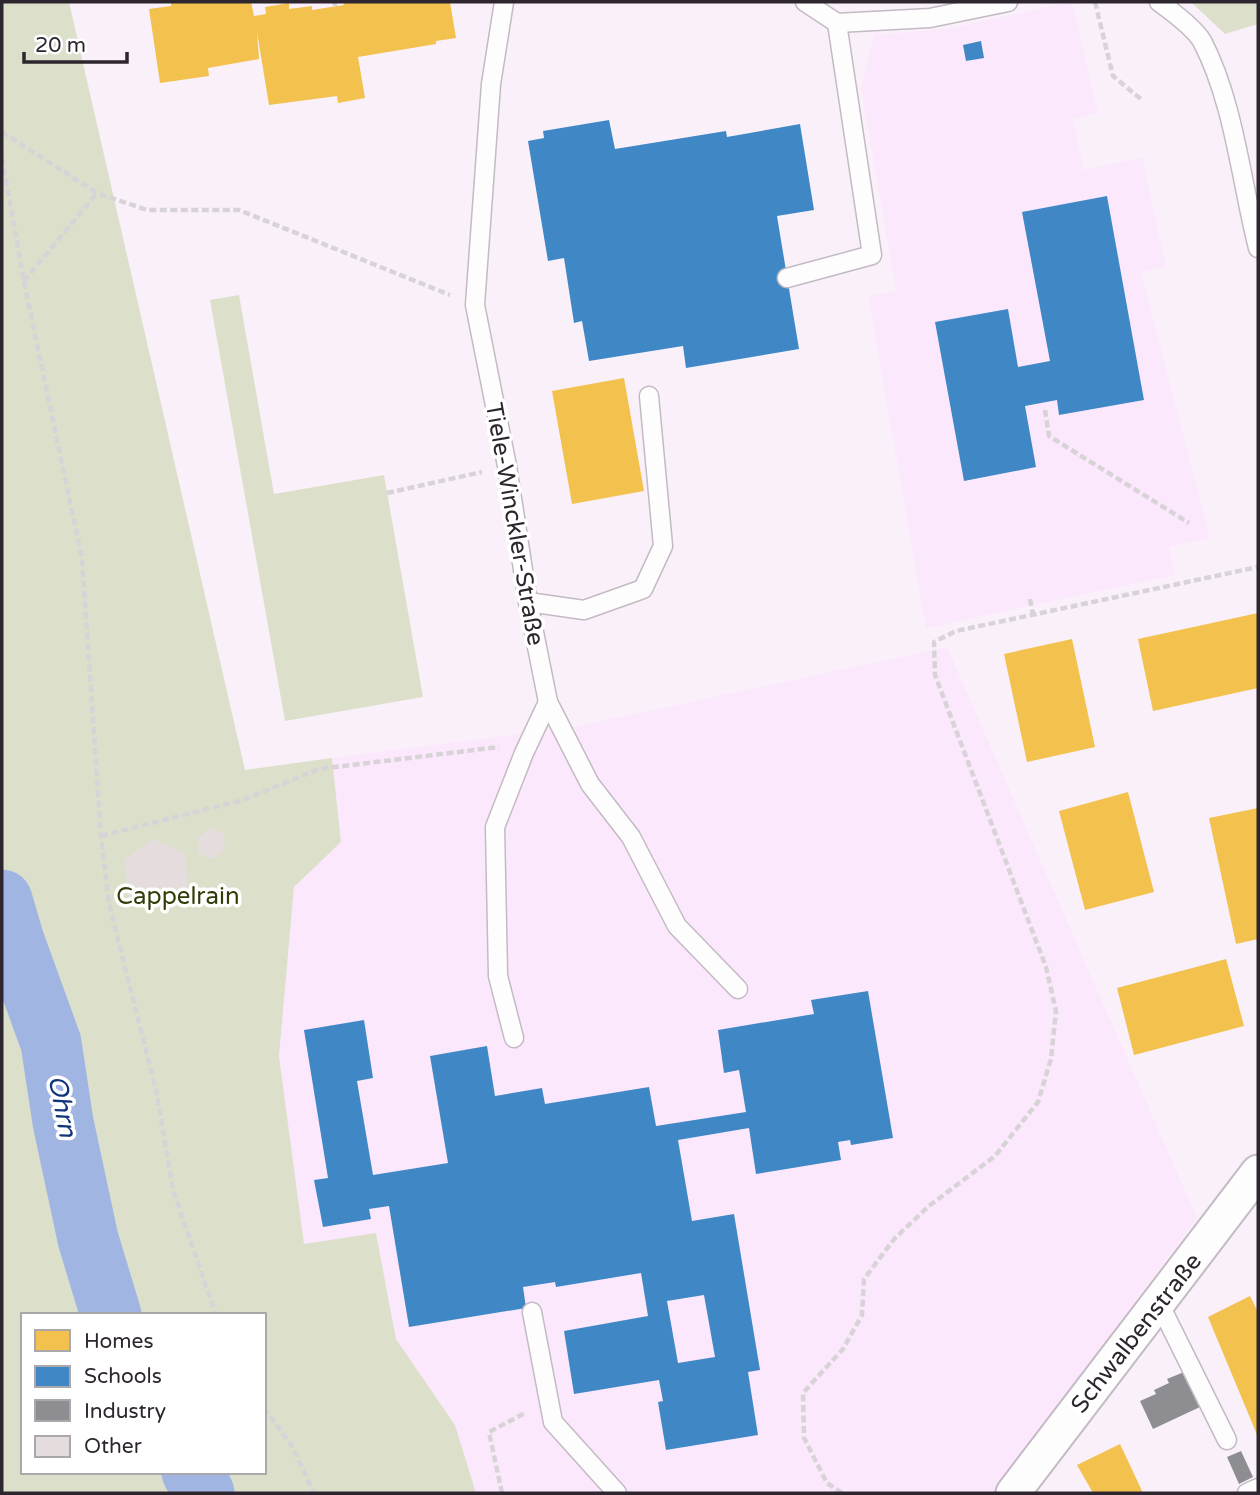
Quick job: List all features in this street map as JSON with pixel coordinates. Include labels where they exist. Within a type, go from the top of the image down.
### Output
[{"type":"street","name":"Schwalbenstraße","points":[[1013,1493],[1258,1172]]},
{"type":"lane","name":"Tiele-Winckler-Straße","points":[[503,2],[491,84],[475,305],[507,466],[528,602],[548,702],[590,784],[631,837],[677,926],[738,989]]},
{"type":"lane","points":[[805,2],[837,23],[930,18],[1008,2]]},
{"type":"lane","points":[[1158,2],[1201,39],[1227,104],[1245,199],[1258,248]]},
{"type":"lane","points":[[788,278],[872,255],[837,23]]},
{"type":"lane","points":[[528,602],[584,610],[643,589],[663,546],[649,396]]},
{"type":"lane","points":[[514,1038],[498,976],[495,827],[524,753],[548,702]]},
{"type":"lane","points":[[1160,1303],[1227,1440]]},
{"type":"lane","points":[[532,1312],[553,1422],[617,1493]]},
{"type":"lane","points":[[1247,1493],[1258,1488]]},
{"type":"path","points":[[1095,2],[1112,76],[1142,100]]},
{"type":"path","points":[[2,132],[97,193],[146,210],[239,210],[475,305]]},
{"type":"path","points":[[2,158],[24,282],[82,559],[101,836],[109,904],[156,1090],[173,1190],[215,1313]]},
{"type":"path","points":[[24,282],[97,193]]},
{"type":"path","points":[[1045,410],[1049,436],[1189,523]]},
{"type":"path","points":[[387,493],[507,466]]},
{"type":"path","points":[[842,1493],[827,1483],[804,1438],[803,1393],[843,1349],[862,1315],[864,1279],[895,1238],[929,1206],[995,1156],[1038,1102],[1051,1059],[1056,1011],[1046,967],[935,675],[934,642],[956,631],[1258,567]]},
{"type":"path","points":[[1030,599],[1033,615]]},
{"type":"path","points":[[101,836],[243,800],[319,769],[513,745]]},
{"type":"path","points":[[502,1493],[488,1432],[550,1403]]},
{"type":"path","points":[[266,1411],[292,1446],[314,1493]]},
{"type":"shaded area","points":[[1072,2],[1098,113],[1073,119],[1084,170],[1142,157],[1166,266],[1141,272],[1210,538],[1169,547],[1175,575],[926,628],[868,296],[896,291],[861,88],[874,35],[946,29]]},
{"type":"shaded area","points":[[947,647],[1197,1218],[994,1493],[476,1493],[455,1425],[396,1339],[376,1233],[304,1245],[279,1056],[294,887],[341,842],[332,758],[574,727]]},
{"type":"green space","name":"Cappelrain","points":[[2,2],[69,2],[245,770],[332,758],[341,842],[294,887],[279,1056],[304,1244],[376,1233],[396,1339],[455,1425],[476,1493],[2,1493]]},
{"type":"green space","points":[[1191,2],[1258,2],[1258,24],[1225,34]]},
{"type":"green space","points":[[239,295],[274,494],[384,475],[423,697],[285,721],[210,300]]},
{"type":"building: Homes","points":[[171,2],[251,2],[254,16],[266,14],[265,7],[289,3],[289,9],[312,6],[312,10],[344,5],[343,2],[450,2],[456,38],[358,57],[365,98],[338,103],[337,96],[269,105],[257,32],[259,59],[208,68],[209,76],[160,83],[149,9],[171,6]]},
{"type":"building: Homes","points":[[624,378],[644,491],[572,504],[552,391]]},
{"type":"building: Homes","points":[[1258,613],[1258,688],[1153,711],[1138,639]]},
{"type":"building: Homes","points":[[1072,639],[1095,747],[1027,762],[1004,654]]},
{"type":"building: Homes","points":[[1128,792],[1154,892],[1085,910],[1059,811]]},
{"type":"building: Homes","points":[[1258,808],[1258,939],[1236,944],[1209,818]]},
{"type":"building: Homes","points":[[1226,959],[1244,1026],[1134,1055],[1117,988]]},
{"type":"building: Homes","points":[[1250,1296],[1258,1312],[1258,1437],[1208,1317]]},
{"type":"building: Homes","points":[[1120,1444],[1143,1493],[1093,1493],[1077,1465]]},
{"type":"building: Schools","points":[[981,41],[984,58],[966,61],[963,45]]},
{"type":"building: Schools","points":[[609,120],[615,149],[726,131],[727,137],[800,124],[814,210],[777,216],[799,349],[686,368],[683,346],[589,361],[582,321],[574,323],[564,258],[548,261],[528,141],[544,138],[543,131]]},
{"type":"building: Schools","points":[[1107,196],[1144,400],[1059,415],[1057,400],[1025,406],[1036,467],[964,481],[935,322],[1008,309],[1018,367],[1050,361],[1022,212]]},
{"type":"building: Schools","points":[[868,991],[893,1138],[851,1145],[850,1140],[838,1142],[841,1160],[756,1174],[749,1128],[678,1140],[692,1221],[734,1214],[760,1370],[748,1372],[758,1435],[666,1450],[658,1402],[663,1401],[659,1380],[574,1394],[564,1331],[648,1316],[641,1273],[556,1287],[555,1282],[523,1287],[526,1308],[409,1327],[389,1206],[369,1209],[371,1219],[323,1227],[314,1180],[328,1178],[304,1030],[364,1020],[373,1078],[357,1081],[373,1175],[448,1163],[430,1056],[487,1046],[495,1096],[542,1088],[545,1104],[649,1087],[656,1126],[746,1112],[739,1070],[724,1073],[718,1030],[814,1014],[811,1000]],"holes":[[[704,1295],[715,1357],[678,1363],[667,1301]]]},
{"type":"building: Industry","points":[[1184,1372],[1200,1407],[1153,1429],[1140,1401],[1156,1394],[1154,1390],[1169,1383],[1167,1379]]},
{"type":"building: Industry","points":[[1241,1451],[1253,1477],[1239,1484],[1227,1457]]},
{"type":"building: Other","points":[[210,828],[224,834],[225,850],[213,859],[199,853],[198,838]]},
{"type":"building: Other","points":[[153,839],[185,853],[188,888],[160,909],[128,895],[124,860]]},
{"type":"waterway","name":"Ohrn","points":[[2,900],[51,1043],[63,1122],[88,1239],[110,1313]]},
{"type":"waterway","name":"Ohrn","points":[[193,1474],[204,1493]]}]
